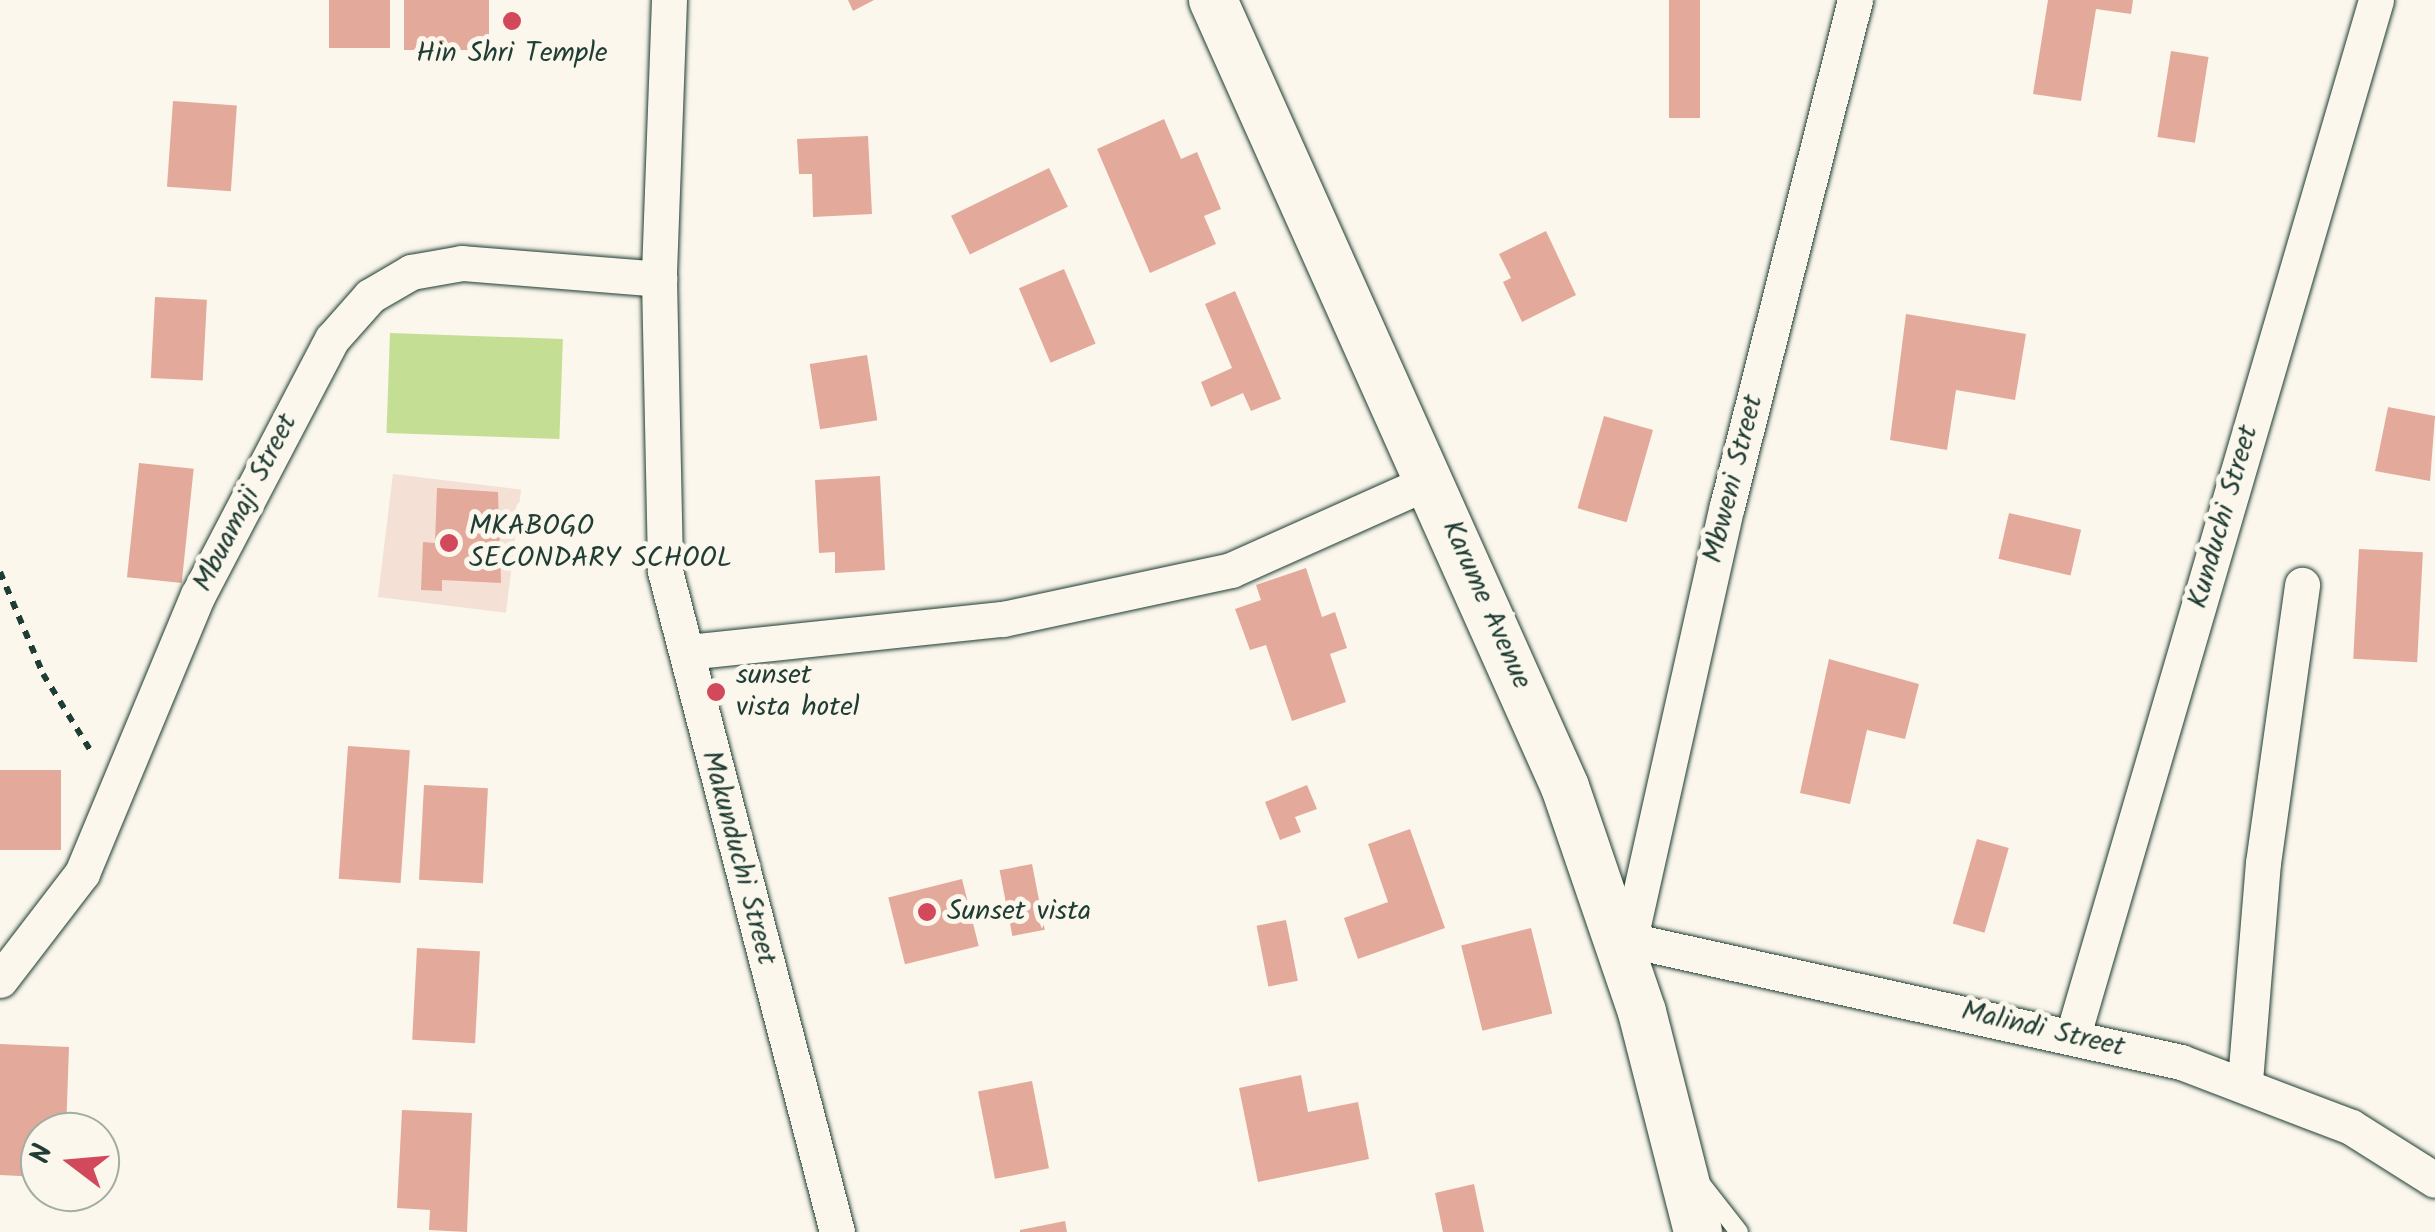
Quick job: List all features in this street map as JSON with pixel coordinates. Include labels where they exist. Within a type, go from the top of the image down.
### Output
[{"type":"street","name":"Makunduchi Street","points":[[669,0],[659,279],[665,570],[836,1232]]},
{"type":"street","name":"Karume Avenue","points":[[1213,0],[1565,787],[1627,950],[1698,1232]]},
{"type":"street","name":"Mbweni Street","points":[[1627,950],[1726,506],[1855,0]]},
{"type":"street","name":"Kunduchi Street","points":[[2073,1035],[2376,0]]},
{"type":"street","name":"Mbuamaji Street","points":[[0,980],[82,873],[198,595],[332,339],[370,296],[411,272],[462,263],[659,279]]},
{"type":"street","points":[[687,652],[1003,619],[1231,570],[1430,481]]},
{"type":"street","points":[[2245,1081],[2261,882],[2302,586]]},
{"type":"street","name":"Malindi Street","points":[[1627,950],[2073,1035],[2245,1081],[2351,1127],[2435,1180]]},
{"type":"lane","points":[[1680,1157],[1739,1232]]},
{"type":"path","points":[[0,572],[43,674],[116,792]]},
{"type":"shaded area","name":"MKABOGO SECONDARY SCHOOL","points":[[393,474],[521,490],[506,613],[378,597]]},
{"type":"green space","points":[[390,333],[563,339],[559,439],[387,433]]},
{"type":"building","points":[[329,0],[390,0],[390,48],[329,48]]},
{"type":"building","points":[[404,0],[489,0],[489,50],[404,50]]},
{"type":"building","points":[[848,0],[874,0],[853,11]]},
{"type":"building","points":[[1669,0],[1700,0],[1700,118],[1669,118]]},
{"type":"building","points":[[2048,0],[2133,0],[2131,14],[2096,9],[2081,101],[2033,94]]},
{"type":"building","points":[[2171,51],[2209,57],[2195,143],[2157,137]]},
{"type":"building","points":[[173,101],[237,105],[231,191],[167,187]]},
{"type":"building","points":[[1164,119],[1181,159],[1197,152],[1221,209],[1204,216],[1216,244],[1150,273],[1097,149]]},
{"type":"building","points":[[868,136],[872,214],[813,217],[812,174],[799,174],[797,139]]},
{"type":"building","points":[[1049,168],[1068,207],[970,254],[951,216]]},
{"type":"building","points":[[1546,231],[1576,295],[1522,322],[1503,282],[1511,278],[1499,254]]},
{"type":"building","points":[[1064,269],[1096,344],[1051,363],[1019,288]]},
{"type":"building","points":[[1235,291],[1281,399],[1251,411],[1243,393],[1211,407],[1201,382],[1232,368],[1205,304]]},
{"type":"building","points":[[155,297],[207,300],[203,381],[151,378]]},
{"type":"building","points":[[1906,314],[2026,334],[2015,400],[1956,390],[1947,450],[1890,440]]},
{"type":"building","points":[[867,355],[877,420],[820,429],[810,364]]},
{"type":"building","points":[[2388,407],[2435,416],[2430,481],[2375,471]]},
{"type":"building","points":[[1604,416],[1653,430],[1627,522],[1578,508]]},
{"type":"building","points":[[139,463],[194,469],[182,583],[127,577]]},
{"type":"building","points":[[880,476],[885,570],[835,573],[835,552],[819,553],[815,480]]},
{"type":"building","points":[[437,488],[498,492],[501,583],[442,580],[442,591],[421,590],[423,542],[435,543]]},
{"type":"building","points":[[2009,513],[2081,530],[2071,575],[1998,559]]},
{"type":"building","points":[[2359,549],[2423,552],[2417,662],[2353,659]]},
{"type":"building","points":[[1306,568],[1322,617],[1335,612],[1347,648],[1330,654],[1346,702],[1292,721],[1266,645],[1250,650],[1235,609],[1261,600],[1256,585]]},
{"type":"building","points":[[1829,659],[1919,684],[1905,739],[1867,730],[1850,804],[1800,793]]},
{"type":"building","points":[[348,746],[410,750],[401,883],[339,879]]},
{"type":"building","points":[[0,770],[61,770],[61,850],[0,850]]},
{"type":"building","points":[[424,785],[488,788],[483,883],[419,880]]},
{"type":"building","points":[[1307,785],[1317,809],[1295,817],[1301,832],[1280,840],[1265,802]]},
{"type":"building","points":[[1410,829],[1445,928],[1358,959],[1344,918],[1388,902],[1368,844]]},
{"type":"building","points":[[1977,839],[2009,848],[1984,933],[1953,924]]},
{"type":"building","points":[[1032,864],[1045,930],[1012,936],[1000,870]]},
{"type":"building","points":[[962,879],[979,946],[905,964],[888,897]]},
{"type":"building","points":[[1286,920],[1298,981],[1268,987],[1257,926]]},
{"type":"building","points":[[1531,928],[1552,1013],[1482,1031],[1461,945]]},
{"type":"building","points":[[417,948],[480,951],[475,1043],[412,1040]]},
{"type":"building","points":[[0,1044],[69,1047],[67,1112],[20,1112],[20,1176],[0,1175]]},
{"type":"building","points":[[1301,1075],[1308,1112],[1358,1102],[1369,1159],[1258,1182],[1239,1088]]},
{"type":"building","points":[[1032,1081],[1049,1168],[995,1179],[978,1091]]},
{"type":"building","points":[[402,1110],[472,1113],[467,1232],[429,1230],[430,1210],[397,1208]]},
{"type":"building","points":[[1474,1184],[1484,1232],[1443,1232],[1435,1193]]},
{"type":"building","points":[[1065,1221],[1067,1232],[1020,1232],[1020,1230]]},
{"type":"place","name":"Hin Shri Temple","points":[[512,21]]},
{"type":"place","name":"MKABOGO SECONDARY SCHOOL","points":[[449,543]]},
{"type":"place","name":"sunset vista hotel","points":[[716,692]]},
{"type":"place","name":"Sunset vista","points":[[927,912]]}]
